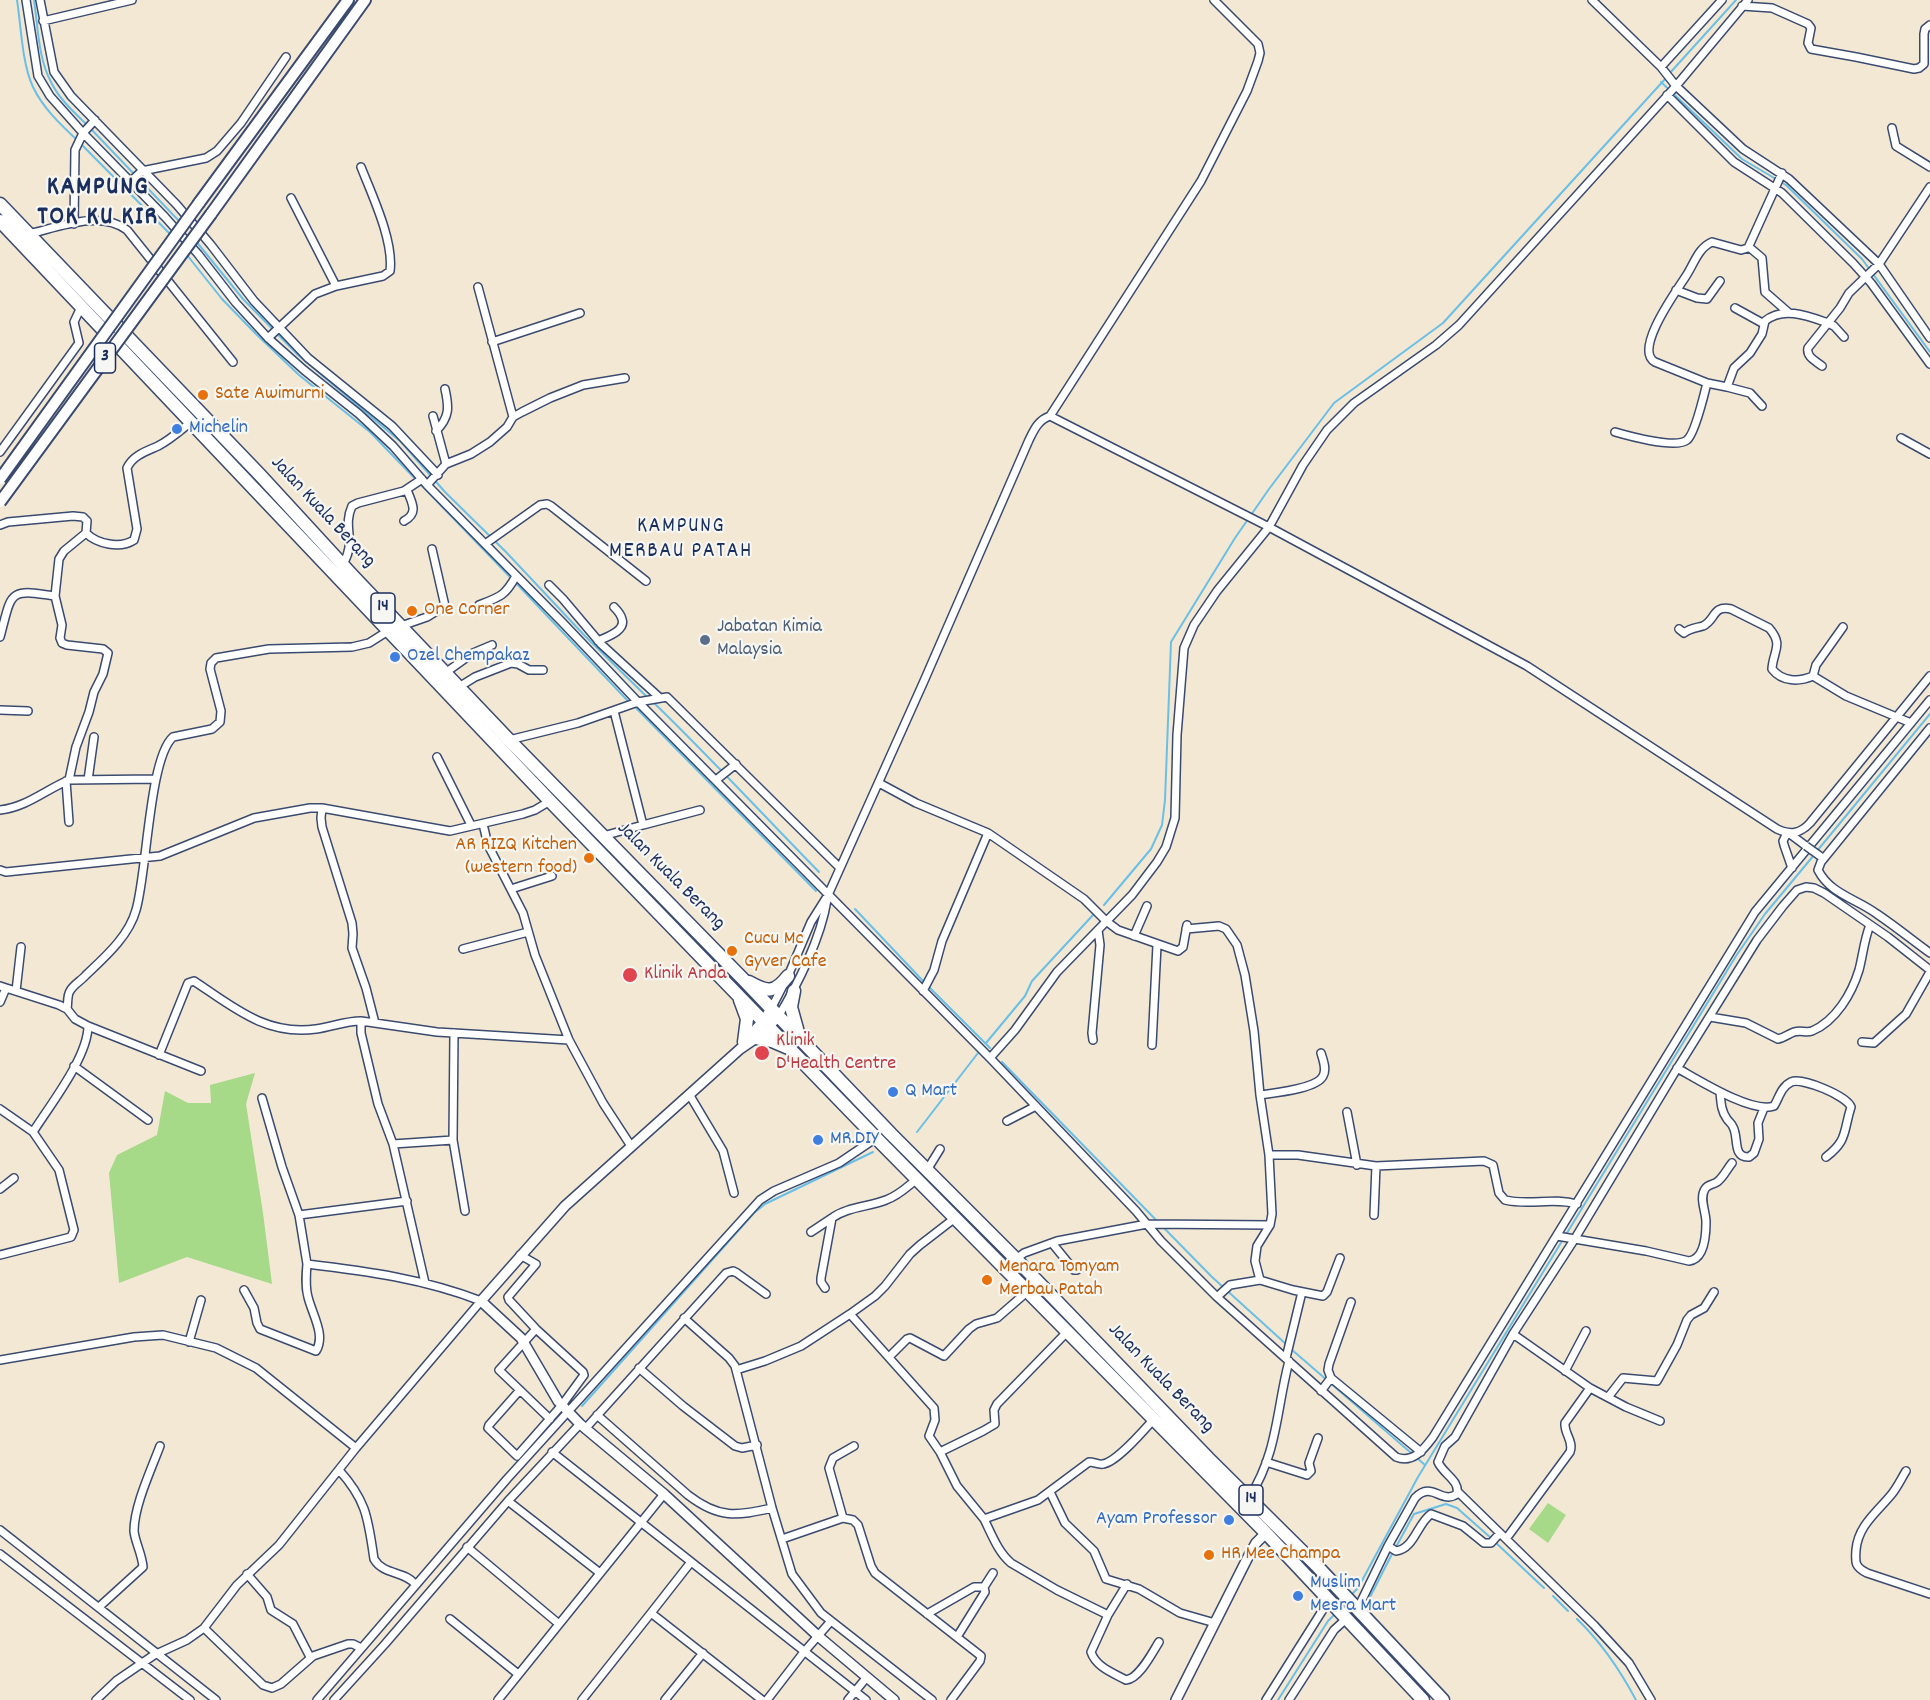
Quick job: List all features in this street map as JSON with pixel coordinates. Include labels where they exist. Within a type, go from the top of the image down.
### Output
[{"type":"highway","name":"Jalan Kuala Berang","points":[[0,204],[260,475],[343,571],[388,631],[736,992],[799,1039],[922,1174],[955,1218],[1266,1533],[1423,1700]]},
{"type":"highway","name":"Jalan Kuala Berang","points":[[1,222],[282,519],[343,571],[401,626],[742,978],[796,1055],[876,1138],[922,1174],[1016,1259],[1357,1607],[1443,1700]]},
{"type":"highway","points":[[260,475],[283,507],[282,519]]},
{"type":"highway","points":[[742,978],[762,988],[772,990],[781,985],[788,976]]},
{"type":"highway","points":[[794,991],[791,1007],[799,1039]]},
{"type":"highway","points":[[736,992],[747,1019],[747,1043],[778,1044],[796,1055]]},
{"type":"highway","points":[[1158,1424],[1166,1420],[1161,1408]]},
{"type":"main road","name":"3","points":[[0,479],[348,0]]},
{"type":"main road","name":"3","points":[[0,502],[366,0]]},
{"type":"street","points":[[26,0],[39,76],[50,96],[89,126],[136,176],[236,303],[392,426],[437,476]]},
{"type":"street","points":[[40,0],[54,72],[89,126],[136,176],[177,205],[212,245],[304,370],[359,414],[393,447],[420,484],[487,542],[514,580],[659,698]]},
{"type":"street","points":[[44,21],[132,0]]},
{"type":"street","points":[[771,1018],[811,922],[828,895],[879,783],[1036,426],[1050,416],[1201,181],[1251,80],[1260,53],[1258,44],[1214,0]]},
{"type":"street","points":[[1592,0],[1743,149],[1781,175],[1829,216],[1877,266],[1930,339]]},
{"type":"street","points":[[1662,69],[1722,0]]},
{"type":"street","points":[[990,1058],[1015,1030],[1057,972],[1132,895],[1157,862],[1170,838],[1175,818],[1179,713],[1186,640],[1217,591],[1269,527],[1308,456],[1342,414],[1371,390],[1451,333],[1667,95],[1674,83],[1748,0]]},
{"type":"street","points":[[1742,6],[1772,8],[1808,24],[1811,28],[1808,44],[1811,49],[1914,69],[1919,69],[1924,64],[1924,34],[1925,29],[1930,25]]},
{"type":"street","points":[[136,176],[206,158],[217,151],[241,123],[286,57]]},
{"type":"street","points":[[1667,95],[1734,162],[1776,186],[1866,276],[1930,364]]},
{"type":"street","points":[[74,224],[74,159],[77,141],[89,126]]},
{"type":"street","points":[[1892,128],[1896,146],[1930,167]]},
{"type":"street","points":[[274,332],[315,294],[336,286],[383,276],[390,271],[391,261],[382,221],[361,167]]},
{"type":"street","points":[[1762,406],[1750,393],[1707,383],[1649,358],[1648,350],[1666,305],[1702,249],[1712,242],[1746,250],[1781,175]]},
{"type":"street","points":[[1822,366],[1808,355],[1808,348],[1849,293],[1877,266],[1930,187]]},
{"type":"street","points":[[291,198],[336,286]]},
{"type":"street","points":[[29,234],[98,220],[118,224],[127,230],[233,362]]},
{"type":"street","points":[[1749,247],[1762,258],[1765,291],[1788,313]]},
{"type":"street","points":[[1676,290],[1697,298],[1707,299],[1720,281]]},
{"type":"street","points":[[478,287],[513,417]]},
{"type":"street","points":[[0,452],[79,343],[75,322],[81,307]]},
{"type":"street","points":[[1735,308],[1764,324]]},
{"type":"street","points":[[492,342],[580,313]]},
{"type":"street","points":[[1727,387],[1734,368],[1750,353],[1762,334],[1764,324],[1774,315],[1788,313],[1808,316],[1834,326],[1844,337]]},
{"type":"street","points":[[343,571],[350,551],[348,522],[352,506],[420,484],[437,476],[446,464],[471,454],[490,442],[507,427],[513,417],[550,398],[583,384],[625,378]]},
{"type":"street","points":[[1615,432],[1652,442],[1686,442],[1691,435],[1707,383]]},
{"type":"street","points":[[436,430],[445,422],[449,411],[445,389]]},
{"type":"street","points":[[1050,416],[1262,523],[1527,666],[1822,857]]},
{"type":"street","points":[[433,417],[446,464]]},
{"type":"street","points":[[86,533],[95,540],[115,544],[126,544],[134,540],[137,529],[127,468],[138,456],[150,448],[159,446],[191,422]]},
{"type":"street","points":[[1901,438],[1930,454]]},
{"type":"street","points":[[404,521],[413,512],[412,502],[420,484]]},
{"type":"street","points":[[487,542],[540,505],[549,504],[646,581]]},
{"type":"street","points":[[0,525],[8,522],[80,516],[87,521],[86,533],[64,551],[59,560],[55,596],[62,620],[60,638],[62,643],[67,645],[103,649],[108,653],[103,674],[94,692],[72,762],[68,781],[69,822]]},
{"type":"street","points":[[401,626],[427,617],[445,606],[432,549]]},
{"type":"street","points":[[479,605],[508,591],[514,580]]},
{"type":"street","points":[[549,585],[563,599],[597,647],[642,701],[828,895],[990,1058],[1149,1224],[1161,1241],[1218,1295],[1288,1354],[1396,1457],[1402,1460],[1412,1458],[1435,1438],[1506,1317],[1577,1204],[1670,1068],[1710,1017],[1757,940],[1793,893],[1806,887],[1827,889],[1876,913],[1930,953]]},
{"type":"street","points":[[0,637],[9,606],[16,595],[28,592],[55,596]]},
{"type":"street","points":[[597,647],[616,632],[622,624],[623,620],[614,606]]},
{"type":"street","points":[[1679,629],[1684,633],[1688,629],[1705,625],[1719,609],[1731,609],[1769,628],[1773,633],[1778,644],[1772,662],[1775,674],[1782,678],[1798,680],[1813,676],[1846,696],[1911,723]]},
{"type":"street","points":[[563,621],[573,614]]},
{"type":"street","points":[[1813,676],[1816,664],[1843,627]]},
{"type":"street","points":[[67,1009],[70,991],[98,964],[134,919],[156,779],[166,746],[173,737],[212,729],[220,722],[221,711],[210,669],[211,663],[216,658],[269,649],[315,649],[364,645],[388,631]]},
{"type":"street","points":[[445,673],[473,652],[492,645]]},
{"type":"street","points":[[459,687],[475,677],[511,663],[529,670],[543,670]]},
{"type":"street","points":[[1792,868],[1783,841],[1788,833],[1800,831],[1810,823],[1930,676]]},
{"type":"street","points":[[509,740],[548,732],[642,701],[669,698],[839,867]]},
{"type":"street","points":[[1651,1700],[1629,1663],[1594,1625],[1498,1538],[1458,1492],[1456,1483],[1441,1470],[1438,1462],[1444,1446],[1455,1437],[1514,1334],[1573,1239],[1755,912],[1930,700]]},
{"type":"street","points":[[0,710],[28,711]]},
{"type":"street","points":[[614,711],[643,825]]},
{"type":"street","points":[[1862,1042],[1874,1043],[1902,1018],[1930,971],[1827,889],[1818,870],[1822,857],[1930,728]]},
{"type":"street","points":[[88,780],[94,738]]},
{"type":"street","points":[[437,757],[471,825]]},
{"type":"street","points":[[717,779],[736,764]]},
{"type":"street","points":[[0,810],[20,807],[68,781],[156,779]]},
{"type":"street","points":[[879,783],[916,803],[987,833],[1084,899],[1118,930],[1175,951],[1181,950],[1187,927],[1219,926],[1230,933],[1237,945],[1250,1001],[1269,1155],[1272,1214],[1270,1226],[1257,1246],[1255,1261],[1260,1280]]},
{"type":"street","points":[[0,870],[6,872],[159,856],[254,818],[310,808],[322,808],[441,830],[458,830],[535,810],[550,801]]},
{"type":"street","points":[[322,808],[323,828],[352,923],[352,948],[366,987],[375,1023]]},
{"type":"street","points":[[603,836],[700,810]]},
{"type":"street","points":[[483,824],[489,845],[523,913],[569,1040],[595,1090],[632,1146]]},
{"type":"street","points":[[923,991],[934,970],[942,941],[987,833]]},
{"type":"street","points":[[511,889],[552,876]]},
{"type":"street","points":[[96,1700],[116,1681],[156,1654],[187,1640],[204,1628],[247,1574],[279,1545],[356,1448],[520,1256],[566,1206],[747,1043],[771,1018],[794,991],[824,917],[828,895]]},
{"type":"street","points":[[1134,936],[1147,906]]},
{"type":"street","points":[[1710,1017],[1746,1023],[1778,1040],[1796,1031],[1809,1033],[1821,1027],[1836,1013],[1852,986],[1870,925]]},
{"type":"street","points":[[1093,1040],[1100,945],[1098,930]]},
{"type":"street","points":[[464,949],[528,932]]},
{"type":"street","points":[[1152,1045],[1157,945]]},
{"type":"street","points":[[16,991],[21,947]]},
{"type":"street","points":[[159,1055],[188,983],[194,981],[252,1020],[274,1028],[316,1029],[361,1021],[425,1031],[569,1040]]},
{"type":"street","points":[[0,1002],[3,987],[59,1005],[67,1009],[75,1019],[88,1026],[201,1071]]},
{"type":"street","points":[[361,1021],[361,1033],[378,1104],[393,1144],[425,1283]]},
{"type":"street","points":[[33,1132],[74,1066],[88,1037],[88,1026]]},
{"type":"street","points":[[454,1033],[453,1140],[465,1211]]},
{"type":"street","points":[[1260,1095],[1298,1088],[1322,1079],[1325,1071],[1321,1053]]},
{"type":"street","points":[[74,1066],[148,1120]]},
{"type":"street","points":[[1670,1068],[1720,1092],[1764,1107],[1774,1106],[1783,1089],[1792,1081],[1811,1083],[1850,1103],[1844,1137],[1838,1148],[1826,1158]]},
{"type":"street","points":[[1720,1092],[1723,1112],[1733,1126],[1737,1147],[1744,1157],[1749,1157],[1760,1139],[1758,1121],[1764,1107]]},
{"type":"street","points":[[689,1094],[720,1144],[734,1194]]},
{"type":"street","points":[[244,1290],[254,1308],[260,1329],[316,1351],[319,1343],[318,1326],[307,1296],[307,1264],[299,1215],[262,1098]]},
{"type":"street","points":[[1007,1121],[1036,1106]]},
{"type":"street","points":[[0,1109],[33,1132],[59,1170],[74,1230],[71,1237],[0,1255]]},
{"type":"street","points":[[1347,1112],[1357,1165]]},
{"type":"street","points":[[317,1700],[564,1409],[760,1200],[774,1191],[839,1163],[876,1138]]},
{"type":"street","points":[[393,1144],[453,1140]]},
{"type":"street","points":[[811,1232],[837,1214],[897,1195],[922,1174],[940,1149]]},
{"type":"street","points":[[1269,1155],[1298,1155],[1376,1166],[1484,1161],[1493,1165],[1499,1193],[1505,1200],[1562,1201],[1577,1204]]},
{"type":"street","points":[[1559,1236],[1689,1261],[1695,1260],[1700,1257],[1702,1250],[1706,1221],[1703,1192],[1705,1188],[1717,1182],[1732,1163]]},
{"type":"street","points":[[1374,1215],[1376,1166]]},
{"type":"street","points":[[0,1189],[14,1178]]},
{"type":"street","points":[[299,1215],[407,1201]]},
{"type":"street","points":[[825,1288],[821,1278],[832,1218]]},
{"type":"street","points":[[736,1370],[801,1346],[850,1314],[885,1286],[910,1254],[955,1218]]},
{"type":"street","points":[[1016,1259],[1024,1253],[1082,1235],[1149,1224],[1270,1226]]},
{"type":"street","points":[[1052,1243],[1074,1270],[1084,1265]]},
{"type":"street","points":[[519,1390],[489,1425],[489,1431],[517,1456],[550,1419],[564,1409],[584,1377],[583,1372],[536,1329],[508,1299],[536,1264],[520,1256]]},
{"type":"street","points":[[1218,1295],[1230,1285],[1260,1280],[1302,1292],[1325,1295],[1340,1258]]},
{"type":"street","points":[[307,1264],[378,1273],[425,1283],[481,1301],[523,1342],[564,1409],[664,1494],[818,1636],[894,1700]]},
{"type":"street","points":[[334,1700],[552,1452],[597,1415],[726,1273],[729,1271],[737,1273],[766,1294]]},
{"type":"street","points":[[889,1357],[910,1338],[944,1356],[969,1329],[976,1324],[997,1318],[1028,1291]]},
{"type":"street","points":[[1249,1498],[1275,1437],[1288,1354],[1302,1292]]},
{"type":"street","points":[[1609,1396],[1623,1378],[1657,1381],[1677,1345],[1684,1324],[1691,1315],[1704,1308],[1713,1292]]},
{"type":"street","points":[[189,1342],[201,1300]]},
{"type":"street","points":[[1351,1302],[1329,1364],[1330,1379],[1421,1452]]},
{"type":"street","points":[[850,1314],[934,1408],[935,1419],[929,1436],[957,1486],[984,1519],[1005,1558],[1057,1590],[1108,1615]]},
{"type":"street","points":[[684,1318],[729,1358],[736,1370],[772,1508],[792,1574],[816,1608],[932,1700]]},
{"type":"street","points":[[536,1329],[499,1370],[550,1419]]},
{"type":"street","points":[[1564,1371],[1586,1331]]},
{"type":"street","points":[[940,1452],[995,1424],[994,1410],[997,1404],[1067,1332]]},
{"type":"street","points":[[1514,1334],[1590,1388],[1660,1422]]},
{"type":"street","points":[[0,1360],[146,1335],[163,1335],[216,1348],[256,1368],[356,1448]]},
{"type":"street","points":[[639,1368],[735,1446],[742,1448],[757,1445]]},
{"type":"street","points":[[1323,1389],[1330,1379]]},
{"type":"street","points":[[1392,1548],[1401,1550],[1408,1545],[1426,1518],[1431,1515],[1463,1526],[1484,1543],[1498,1538],[1570,1452],[1571,1444],[1565,1423],[1590,1388]]},
{"type":"street","points":[[597,1415],[688,1495],[704,1506],[732,1515],[772,1508]]},
{"type":"street","points":[[984,1519],[1033,1503],[1086,1463],[1104,1464],[1158,1424]]},
{"type":"street","points":[[1266,1462],[1307,1475],[1311,1471],[1309,1463],[1318,1438]]},
{"type":"street","points":[[1435,1438],[1444,1446]]},
{"type":"street","points":[[99,1607],[143,1567],[140,1549],[134,1534],[135,1514],[160,1446]]},
{"type":"street","points":[[843,1518],[829,1468],[833,1458],[854,1446]]},
{"type":"street","points":[[552,1452],[866,1700]]},
{"type":"street","points":[[339,1470],[355,1488],[365,1511],[374,1559],[377,1564],[394,1573],[411,1578],[415,1584]]},
{"type":"street","points":[[1906,1471],[1892,1493],[1861,1530],[1857,1541],[1855,1562],[1858,1568],[1867,1573],[1930,1594]]},
{"type":"street","points":[[1357,1607],[1392,1548],[1419,1494],[1428,1490],[1450,1498],[1458,1492]]},
{"type":"street","points":[[1050,1492],[1065,1523],[1094,1551],[1105,1577],[1110,1581],[1139,1589],[1180,1613],[1215,1623]]},
{"type":"street","points":[[498,1700],[664,1494]]},
{"type":"street","points":[[508,1501],[600,1573]]},
{"type":"street","points":[[782,1539],[843,1518],[853,1520],[858,1525],[875,1574],[979,1654],[981,1658],[951,1700]]},
{"type":"street","points":[[0,1530],[216,1700]]},
{"type":"street","points":[[1176,1700],[1247,1559],[1256,1543],[1266,1533]]},
{"type":"street","points":[[467,1547],[559,1624]]},
{"type":"street","points":[[0,1554],[190,1700]]},
{"type":"street","points":[[582,1700],[692,1562]]},
{"type":"street","points":[[957,1637],[985,1592],[984,1587],[993,1573]]},
{"type":"street","points":[[247,1574],[267,1597],[271,1610],[293,1624],[310,1657]]},
{"type":"street","points":[[1127,1584],[1108,1615],[1091,1655],[1101,1666],[1126,1680],[1133,1679],[1160,1642]]},
{"type":"street","points":[[927,1614],[974,1587],[984,1587]]},
{"type":"street","points":[[1266,1700],[1331,1602]]},
{"type":"street","points":[[651,1613],[762,1700]]},
{"type":"street","points":[[1289,1700],[1334,1630],[1345,1617]]},
{"type":"street","points":[[450,1619],[518,1674]]},
{"type":"street","points":[[767,1700],[831,1621]]},
{"type":"street","points":[[204,1628],[267,1688],[281,1684],[310,1657],[348,1644],[355,1644],[361,1648]]},
{"type":"street","points":[[368,1642],[378,1650]]},
{"type":"street","points":[[665,1700],[703,1653]]},
{"type":"street","points":[[848,1700],[867,1677]]},
{"type":"green space","points":[[255,1073],[246,1104],[272,1284],[187,1257],[119,1283],[109,1173],[117,1155],[157,1135],[165,1091],[188,1103],[211,1103],[210,1085]]},
{"type":"green space","points":[[1548,1503],[1566,1515],[1548,1543],[1529,1529]]},
{"type":"waterway","points":[[17,0],[29,78],[47,109],[77,140]]},
{"type":"waterway","points":[[34,0],[41,52],[47,73],[58,94],[87,125]]},
{"type":"waterway","points":[[1669,74],[1736,0]]},
{"type":"waterway","points":[[1104,905],[1151,849],[1162,825],[1171,642],[1235,538],[1334,403],[1443,323],[1666,78]]},
{"type":"waterway","points":[[1661,82],[1742,159],[1786,185],[1862,259],[1930,352]]},
{"type":"waterway","points":[[91,129],[180,222]]},
{"type":"waterway","points":[[81,144],[172,236]]},
{"type":"waterway","points":[[195,240],[243,299],[298,355],[401,442],[445,492],[648,698]]},
{"type":"waterway","points":[[187,255],[222,299],[256,334],[299,375],[370,432],[511,578]]},
{"type":"waterway","points":[[515,582],[627,700]]},
{"type":"waterway","points":[[653,702],[819,872]]},
{"type":"waterway","points":[[635,707],[816,891]]},
{"type":"waterway","points":[[1817,851],[1930,714]]},
{"type":"waterway","points":[[1351,1595],[1358,1588],[1418,1477],[1736,956],[1765,914],[1814,855]]},
{"type":"waterway","points":[[855,909],[924,982]]},
{"type":"waterway","points":[[986,1043],[1025,996],[1032,981],[1093,915]]},
{"type":"waterway","points":[[929,987],[990,1048]]},
{"type":"waterway","points":[[917,1132],[978,1053]]},
{"type":"waterway","points":[[1002,1062],[1159,1223]]},
{"type":"waterway","points":[[582,1406],[754,1213],[765,1204],[873,1152]]},
{"type":"waterway","points":[[1163,1227],[1212,1277],[1287,1345]]},
{"type":"waterway","points":[[1291,1349],[1425,1465]]},
{"type":"waterway","points":[[1396,1547],[1414,1514],[1446,1504],[1457,1508],[1491,1538]]},
{"type":"waterway","points":[[1495,1542],[1544,1588]]},
{"type":"waterway","points":[[1367,1603],[1393,1552]]},
{"type":"waterway","points":[[1553,1596],[1568,1611]]},
{"type":"waterway","points":[[1278,1700],[1328,1621],[1336,1613]]},
{"type":"waterway","points":[[1577,1619],[1610,1657],[1636,1700]]},
{"type":"place","name":"Sate Awimurni","points":[[203,395]]},
{"type":"place","name":"Michelin","points":[[177,429]]},
{"type":"place","name":"One Corner","points":[[412,611]]},
{"type":"place","name":"Jabatan Kimia Malaysia","points":[[705,640]]},
{"type":"place","name":"Ozel Chempakaz","points":[[395,657]]},
{"type":"place","name":"AR RIZQ Kitchen (western food)","points":[[589,858]]},
{"type":"place","name":"Cucu Mc Gyver Cafe","points":[[732,951]]},
{"type":"place","name":"Klinik Anda","points":[[630,975]]},
{"type":"place","name":"Klinik D'Health Centre","points":[[762,1053]]},
{"type":"place","name":"Q Mart","points":[[893,1092]]},
{"type":"place","name":"MR.DIY","points":[[818,1140]]},
{"type":"place","name":"Menara Tomyam Merbau Patah","points":[[987,1280]]},
{"type":"place","name":"Ayam Professor","points":[[1229,1520]]},
{"type":"place","name":"HR Mee Champa","points":[[1209,1555]]},
{"type":"place","name":"Muslim Mesra Mart","points":[[1298,1596]]},
{"type":"district","name":"KAMPUNG TOK KU KIR","points":[[98,204]]},
{"type":"district","name":"KAMPUNG MERBAU PATAH","points":[[681,540]]}]
